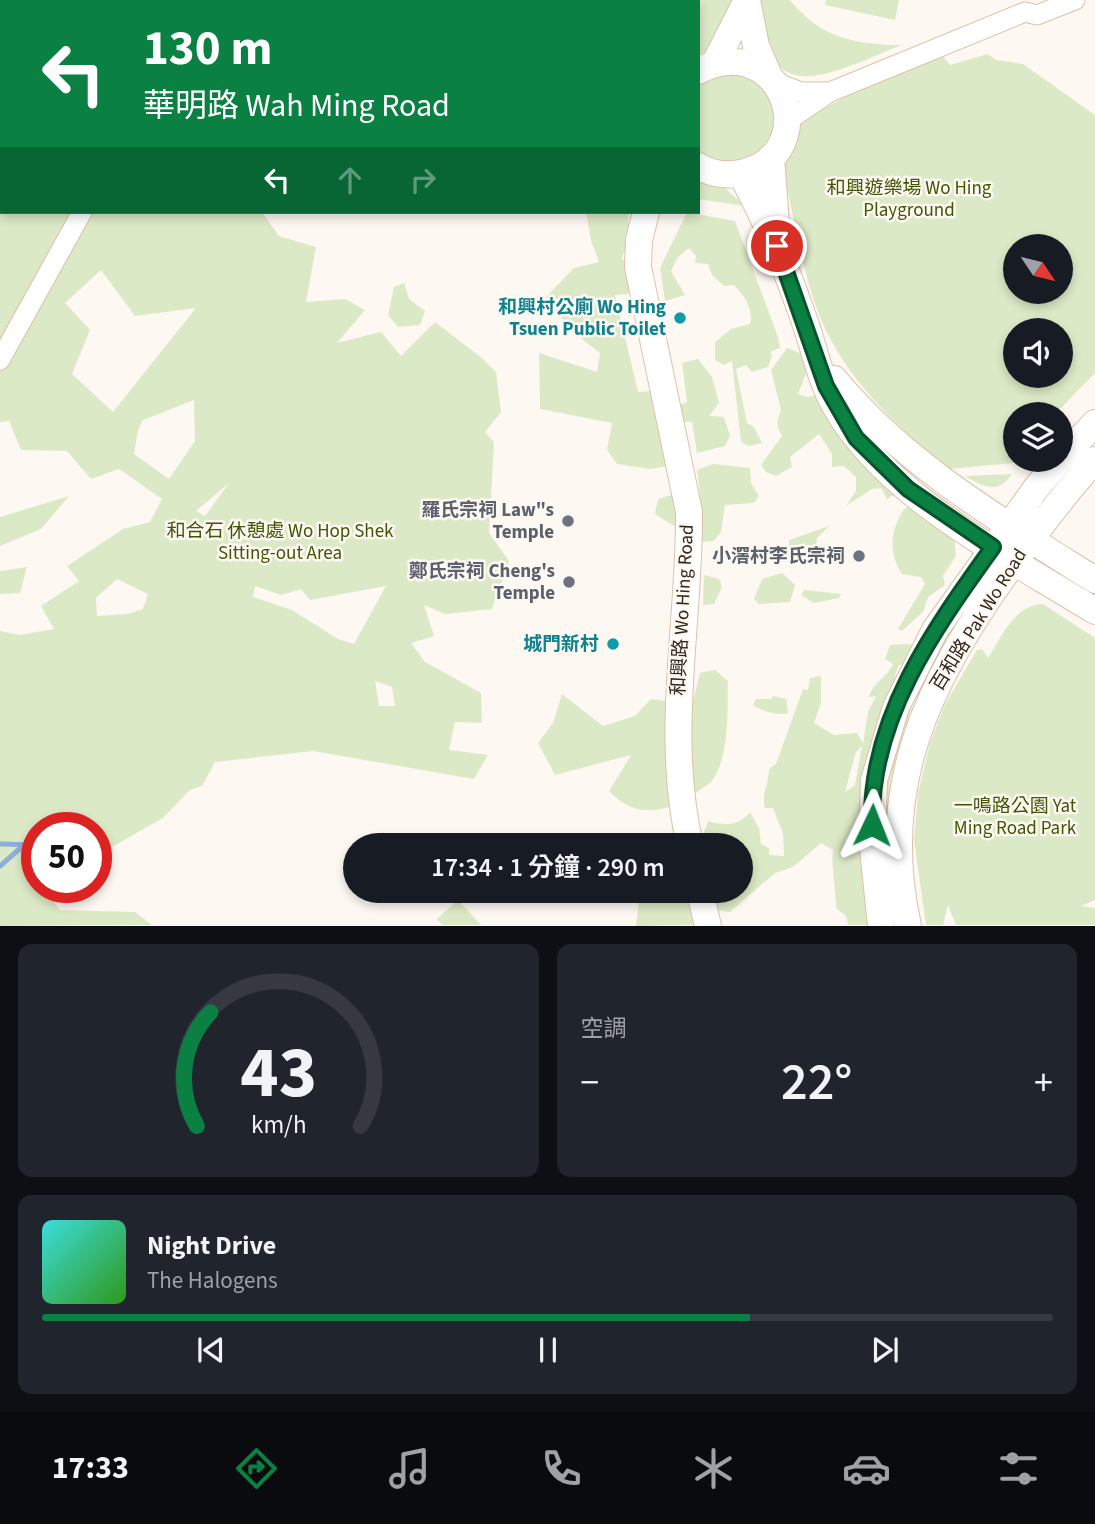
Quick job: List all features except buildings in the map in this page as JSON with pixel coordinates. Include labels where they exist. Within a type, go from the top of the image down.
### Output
[{"type":"main road","points":[[707,67],[747,0]]},
{"type":"main road","points":[[701,170],[717,174],[741,174],[757,168],[771,157],[780,145],[787,121],[785,102],[756,46],[747,0]]},
{"type":"main road","points":[[707,67],[738,61],[772,79]]},
{"type":"main road","points":[[771,157],[776,195],[777,246]]},
{"type":"main road","points":[[741,174],[777,246],[834,405],[856,438],[908,489],[1012,543],[1095,580]]},
{"type":"main road","name":"和興路 Wo Hing Road","points":[[646,214],[639,240],[638,267],[689,512],[689,552],[678,681],[677,766],[688,833]]},
{"type":"main road","name":"百和路 Pak Wo Road","points":[[1073,446],[1095,423]]},
{"type":"main road","name":"百和路 Pak Wo Road","points":[[881,926],[872,811],[874,780],[896,707],[930,639],[1012,543],[1095,460]]},
{"type":"main road","name":"百和路 Pak Wo Road","points":[[908,926],[898,843],[902,790],[913,741],[943,673],[1053,472]]},
{"type":"main road","points":[[1012,543],[1095,611]]},
{"type":"main road","points":[[703,903],[708,926]]},
{"type":"street","points":[[787,121],[830,92],[1029,6],[1037,15],[1076,0]]},
{"type":"street","points":[[772,79],[801,92],[830,92]]},
{"type":"street","points":[[0,360],[81,214]]},
{"type":"green space","points":[[700,0],[790,0],[814,23],[840,37],[869,43],[902,45],[832,72],[810,76],[792,74],[777,64],[767,44],[764,11],[745,12],[717,51],[700,54]]},
{"type":"green space","points":[[826,0],[899,0],[895,20],[825,5]]},
{"type":"green space","name":"和興遊樂場 Wo Hing Playground","points":[[988,54],[996,60],[1023,64],[1095,115],[1095,373],[1067,402],[1003,402],[1003,464],[950,469],[885,412],[843,361],[832,342],[818,313],[808,280],[785,172],[791,140],[807,119],[865,88],[943,56],[950,65]]},
{"type":"green space","points":[[740,71],[764,86],[770,99],[773,118],[771,133],[765,145],[755,154],[742,160],[728,161],[713,159],[700,152],[700,81]]},
{"type":"green space","points":[[700,183],[723,186],[745,206],[700,199]]},
{"type":"green space","name":"和合石 休憩處 Wo Hop Shek Sitting-out Area","points":[[0,214],[263,214],[279,236],[316,247],[306,302],[345,299],[365,310],[337,343],[381,332],[401,356],[435,322],[496,372],[501,412],[485,432],[494,442],[489,533],[509,561],[492,609],[445,614],[424,605],[434,636],[411,643],[425,662],[481,693],[482,723],[455,722],[449,750],[488,755],[474,779],[313,751],[215,762],[202,786],[190,790],[163,818],[112,847],[112,812],[21,812],[21,903],[55,903],[60,910],[135,912],[152,925],[0,926],[0,631],[20,635],[54,629],[41,606],[79,581],[67,566],[123,529],[150,522],[162,499],[119,469],[91,479],[67,451],[21,450],[9,421],[0,422]],"holes":[[[101,270],[135,316],[196,308],[113,412],[72,374],[90,330],[65,303]],[[194,400],[195,441],[169,479],[134,454],[138,430],[143,420]],[[229,483],[205,516],[196,511],[197,510]],[[117,579],[148,594],[143,609],[128,614],[97,616],[96,598]],[[255,586],[281,595],[301,589],[310,600],[386,586],[354,644],[338,639],[292,610],[253,597]],[[375,681],[392,687],[395,706],[379,706]]]},
{"type":"green space","points":[[586,214],[628,214],[629,240],[622,258],[629,271],[630,284],[628,294],[615,295],[638,392],[651,391],[673,407],[687,402],[682,363],[698,359],[712,377],[719,403],[709,416],[724,417],[730,436],[725,446],[697,453],[692,422],[675,421],[669,466],[650,469],[617,464],[607,450],[612,423],[540,409],[539,353],[597,372],[600,353],[573,332],[545,298],[574,268],[599,262],[591,240]]},
{"type":"green space","points":[[686,214],[735,221],[780,348],[770,352],[772,356],[768,367],[752,372],[746,365],[736,369],[747,423],[754,427],[762,443],[749,446],[741,442],[732,361],[724,365],[715,360],[715,342],[731,329],[750,324],[751,313],[745,298],[734,285],[724,286],[712,275],[708,264],[695,263],[696,256],[689,248],[678,257],[671,271],[685,295],[665,301],[660,268]]},
{"type":"green space","points":[[404,283],[409,299],[425,311],[420,325],[398,327],[388,315],[394,287]]},
{"type":"green space","points":[[787,348],[803,354],[807,371],[798,394],[808,397],[820,394],[883,447],[921,454],[909,471],[901,491],[887,499],[881,488],[872,489],[846,506],[856,491],[856,477],[844,466],[832,467],[832,454],[819,434],[790,457],[792,467],[776,476],[766,472],[761,465],[782,436],[777,423],[781,410],[771,370]]},
{"type":"green space","points":[[713,464],[750,468],[751,483],[759,496],[754,503],[725,505],[721,532],[714,541],[699,542],[655,514],[658,499],[691,489],[700,495],[697,470]]},
{"type":"green space","points":[[1012,474],[1007,481],[996,487],[985,486],[965,476]]},
{"type":"green space","points":[[69,496],[41,529],[0,546],[0,517]]},
{"type":"green space","points":[[915,504],[954,533],[956,556],[943,576],[945,585],[928,597],[923,612],[902,631],[898,629],[925,584],[921,577],[902,574],[894,558],[892,541],[904,509]]},
{"type":"green space","points":[[829,526],[817,538],[816,548],[797,553],[789,545],[789,540]]},
{"type":"green space","points":[[27,567],[20,593],[0,594],[0,571]]},
{"type":"green space","points":[[782,573],[795,585],[790,602],[759,604],[754,599],[762,579]]},
{"type":"green space","points":[[704,575],[719,579],[722,587],[714,604],[703,605]]},
{"type":"green space","points":[[804,590],[841,594],[839,598],[814,603],[801,595]]},
{"type":"green space","name":"一鳴路公園 Yat Ming Road Park","points":[[1043,604],[1095,638],[1095,900],[1081,906],[1095,908],[1095,925],[956,925],[948,905],[943,925],[926,925],[914,840],[918,793],[930,743],[945,704],[977,650],[982,649],[988,658],[1017,616],[1024,610]]},
{"type":"green space","points":[[890,645],[912,645],[907,654],[908,664],[899,665],[895,675],[896,686],[887,695],[887,710],[867,761],[890,746],[913,703],[891,779],[875,925],[848,925],[846,916],[836,908],[833,850],[821,843],[793,867],[775,873],[753,892],[753,833],[704,832],[708,821],[731,824],[750,812],[759,828],[761,844],[769,848],[769,855],[784,856],[783,833],[773,808],[765,808],[764,798],[769,769],[776,764],[803,689],[808,690],[810,678],[821,676],[821,703],[814,723],[834,735],[857,733],[863,743],[868,712],[876,696],[869,697],[893,664],[885,659]],"holes":[[[862,746],[855,785],[845,792],[856,752]]]},
{"type":"green space","points":[[715,670],[728,681],[727,731],[723,756],[711,782],[674,805],[663,809],[641,810],[619,800],[609,791],[631,755],[555,775],[538,743],[553,723],[562,694],[603,726],[635,716],[651,699],[674,702],[690,712],[700,673]]},
{"type":"green space","points":[[774,696],[786,699],[788,713],[770,712],[753,705],[756,699],[770,699]]},
{"type":"green space","points":[[455,903],[461,903],[481,925],[442,925],[437,919]]},
{"type":"green space","points":[[639,903],[700,903],[700,921],[694,925],[636,926]]},
{"type":"green space","points":[[714,903],[740,903],[730,912],[715,910]]},
{"type":"waterway","points":[[0,844],[21,845]]},
{"type":"waterway","points":[[0,866],[21,848]]},
{"type":"place","name":"和興村公廁 Wo Hing Tsuen Public Toilet","points":[[680,318]]},
{"type":"place","name":"羅氏宗祠 Law\"s Temple","points":[[568,521]]},
{"type":"place","name":"小滘村李氏宗祠","points":[[859,556]]},
{"type":"place","name":"鄭氏宗祠 Cheng's Temple","points":[[569,582]]},
{"type":"place","name":"城門新村","points":[[613,644]]},
{"type":"route","points":[[777,246],[826,386],[834,405],[856,438],[908,489],[993,547],[935,630],[896,707],[874,780],[872,825]]}]
